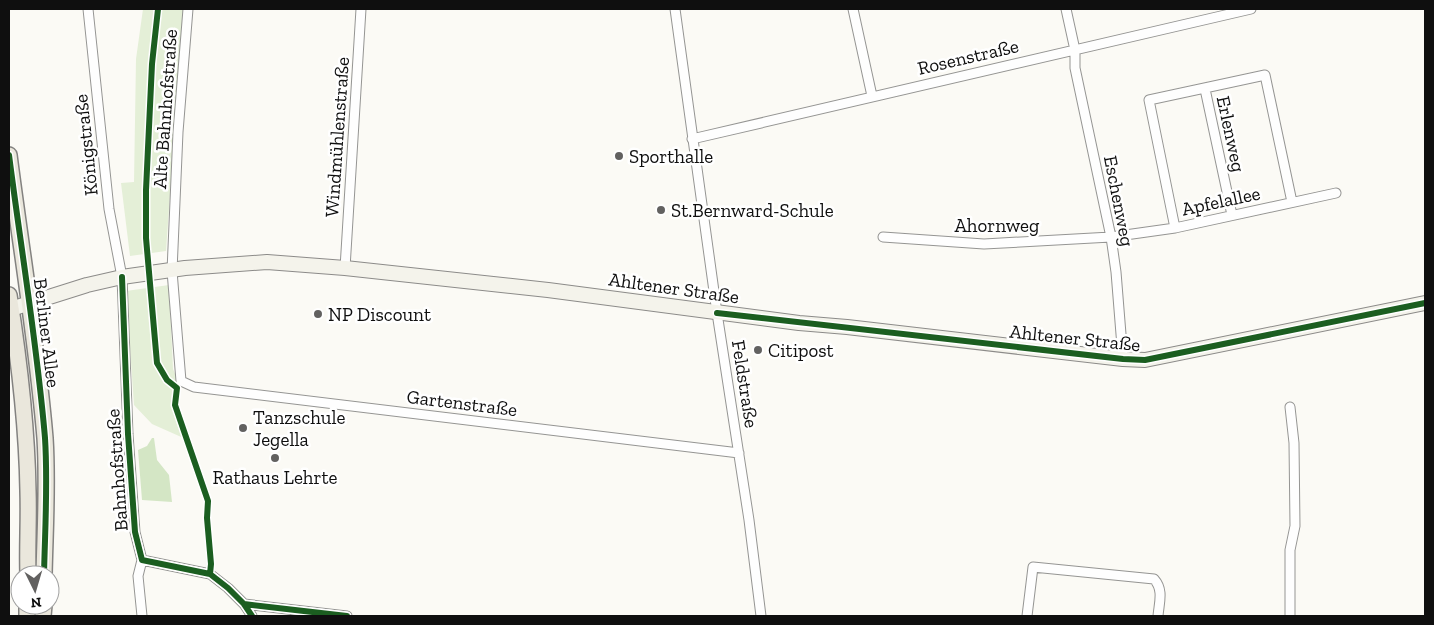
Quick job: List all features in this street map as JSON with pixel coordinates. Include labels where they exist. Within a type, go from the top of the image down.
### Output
[{"type":"main road","name":"Berliner Allee","points":[[9,155],[45,441],[47,492],[44,565]]},
{"type":"main road","name":"Ahltener Straße","points":[[10,304],[29,303],[87,285],[122,277],[172,270],[267,262],[345,268],[548,290],[717,313],[1145,360],[1425,303]]},
{"type":"main road","name":"Berliner Allee","points":[[10,304],[25,439],[28,492],[28,565]]},
{"type":"street","name":"Königstraße","points":[[88,9],[109,209],[122,277]]},
{"type":"street","name":"Alte Bahnhofstraße","points":[[181,381],[172,270],[178,132],[188,9]]},
{"type":"street","name":"Windmühlenstraße","points":[[345,268],[361,9]]},
{"type":"street","name":"Feldstraße","points":[[675,9],[761,616]]},
{"type":"street","points":[[853,9],[872,96]]},
{"type":"street","name":"Eschenweg","points":[[1066,9],[1075,50],[1075,68],[1111,237],[1116,272],[1123,359]]},
{"type":"street","name":"Rosenstraße","points":[[692,139],[1251,9]]},
{"type":"street","points":[[1175,228],[1149,100],[1265,75],[1292,202]]},
{"type":"street","name":"Erlenweg","points":[[1205,89],[1232,215]]},
{"type":"street","name":"Apfelallee","points":[[1111,237],[1175,228],[1336,193]]},
{"type":"street","name":"Ahornweg","points":[[883,237],[984,244],[1111,237]]},
{"type":"street","name":"Bahnhofstraße","points":[[122,277],[128,434],[135,532],[142,560]]},
{"type":"street","name":"Gartenstraße","points":[[181,381],[203,388],[739,453]]},
{"type":"street","points":[[1290,406],[1294,444],[1295,526],[1290,550],[1290,616]]},
{"type":"street","points":[[142,616],[138,576],[142,560],[210,574],[217,578],[244,604],[252,616]]},
{"type":"street","points":[[1028,616],[1033,567],[1154,579],[1159,584],[1161,591],[1158,616]]},
{"type":"street","points":[[244,604],[347,616]]},
{"type":"green space","points":[[143,9],[185,9],[182,25],[166,251],[130,256],[121,183],[134,182],[136,59]]},
{"type":"green space","points":[[169,285],[173,369],[180,385],[177,405],[188,440],[152,424],[134,405],[126,291]]},
{"type":"green space","points":[[152,438],[154,438],[157,460],[169,475],[172,502],[142,500],[138,450],[147,446]]},
{"type":"cycle path","points":[[158,9],[152,64],[146,190],[146,238],[157,363],[167,380],[177,388],[175,405],[208,501],[210,574]]},
{"type":"cycle path","points":[[9,155],[42,402],[46,455],[44,565]]},
{"type":"cycle path","points":[[122,277],[128,434],[135,532],[142,560],[210,574],[228,588],[244,604],[252,616]]},
{"type":"cycle path","points":[[717,313],[1145,360],[1425,303]]},
{"type":"cycle path","points":[[244,604],[347,616]]},
{"type":"place","name":"Sporthalle","points":[[619,156]]},
{"type":"place","name":"St.Bernward-Schule","points":[[661,210]]},
{"type":"place","name":"NP Discount","points":[[318,314]]},
{"type":"place","name":"Citipost","points":[[758,350]]},
{"type":"place","name":"Tanzschule Jegella","points":[[243,428]]},
{"type":"place","name":"Rathaus Lehrte","points":[[275,458]]}]
